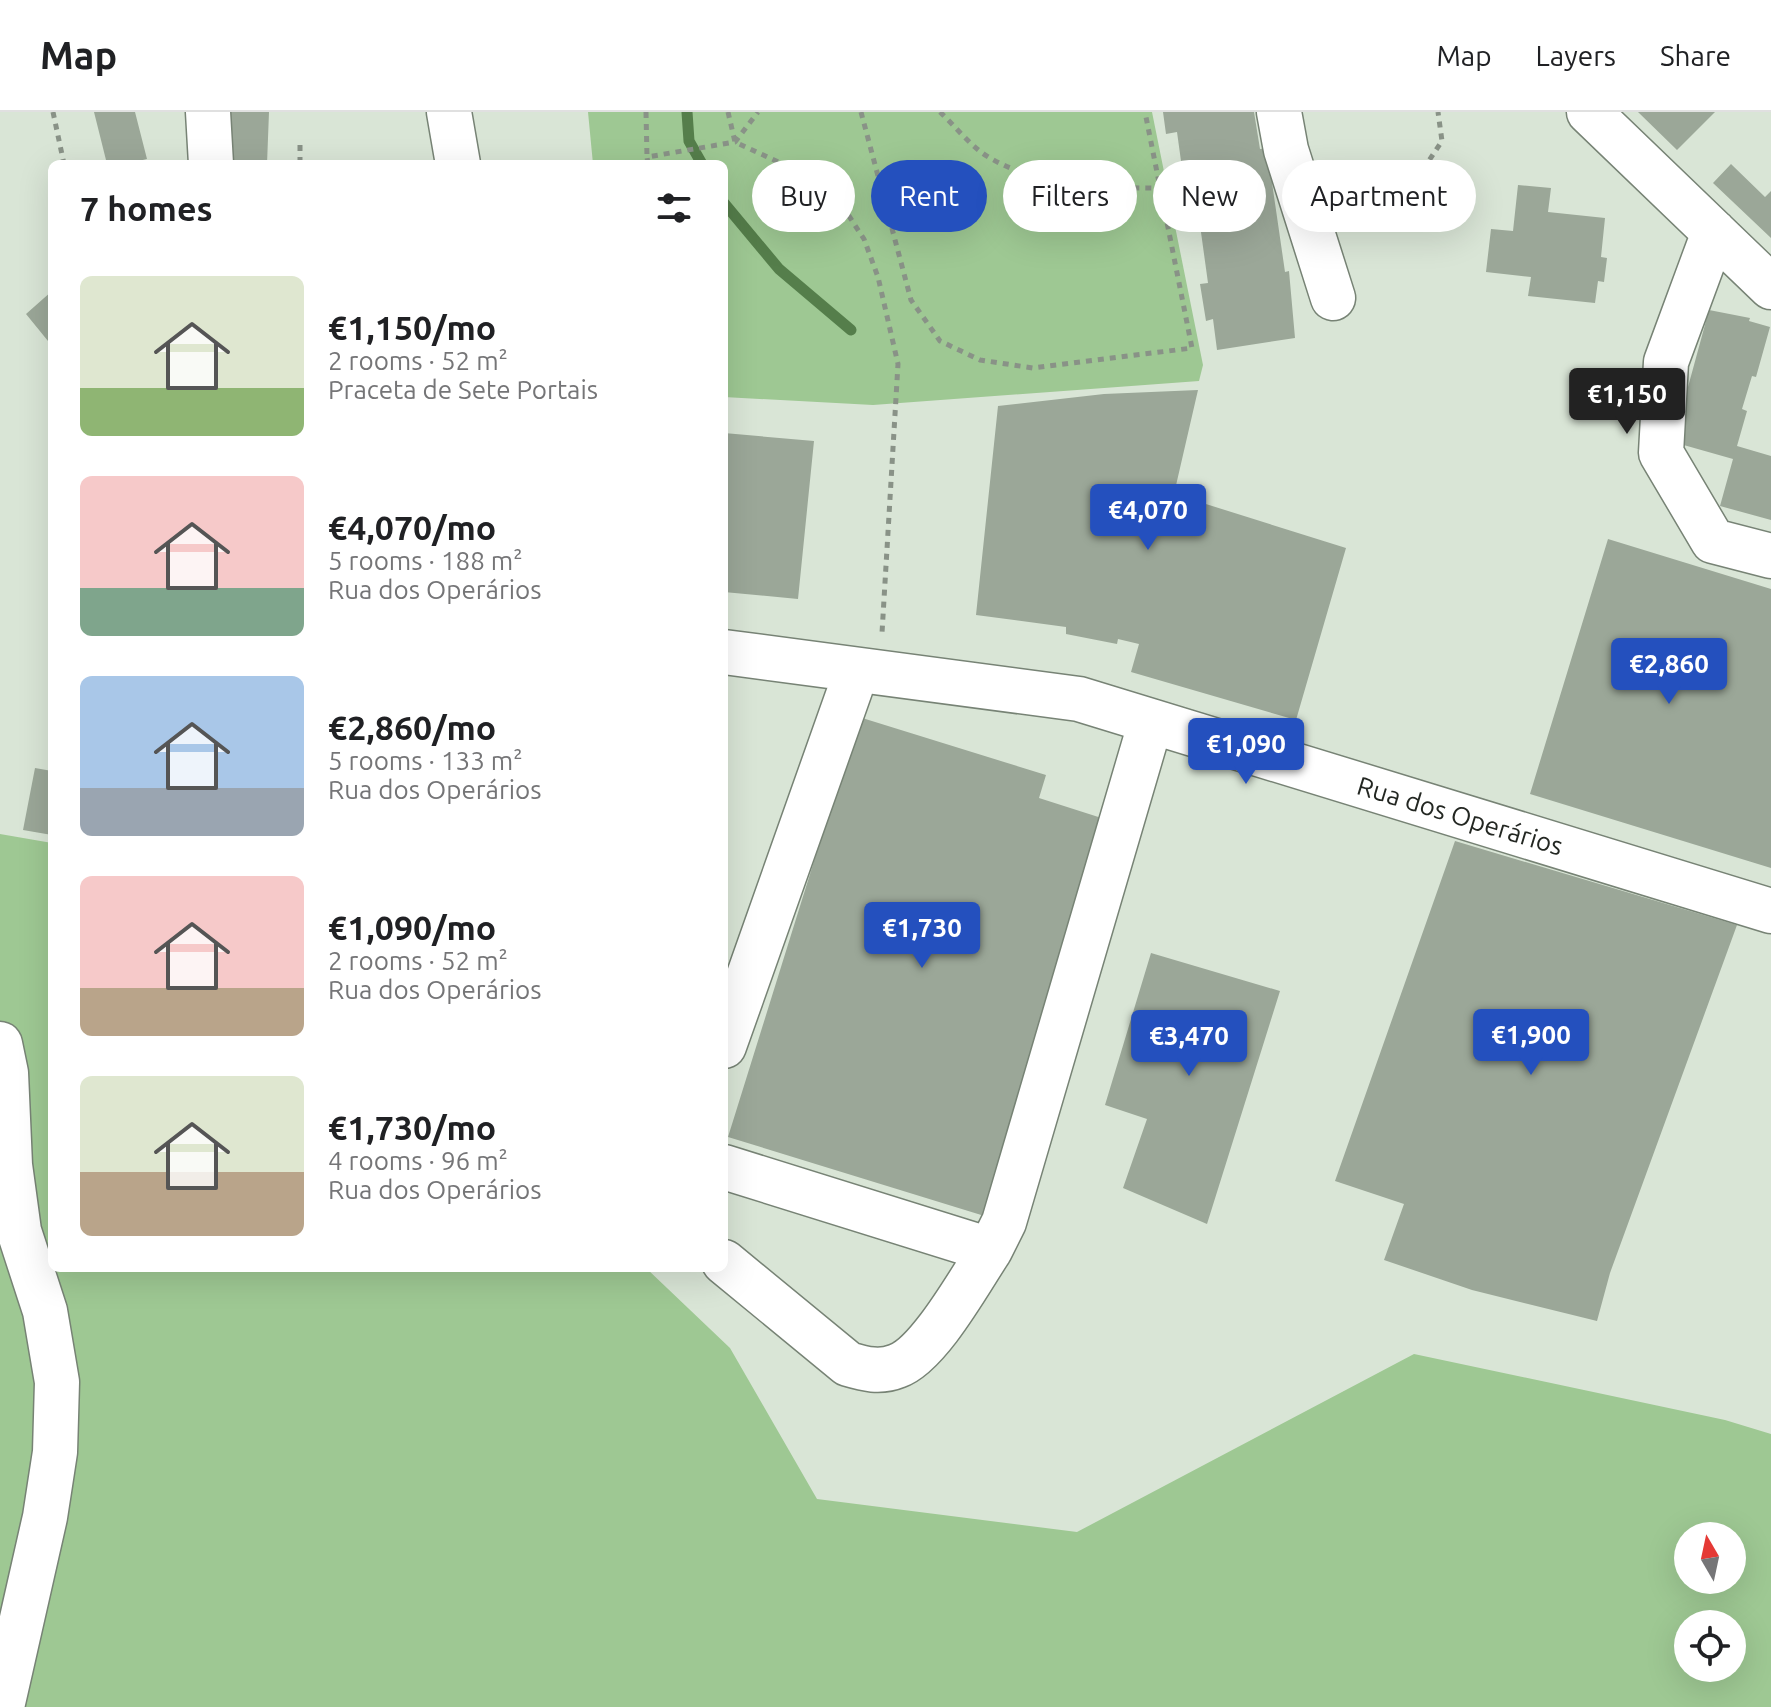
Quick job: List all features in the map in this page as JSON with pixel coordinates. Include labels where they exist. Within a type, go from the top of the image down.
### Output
[{"type":"street","points":[[208,112],[211,160]]},
{"type":"street","points":[[449,112],[457,160]]},
{"type":"street","points":[[1279,112],[1289,160]]},
{"type":"street","points":[[1589,112],[1771,287]]},
{"type":"street","points":[[1312,232],[1333,298]]},
{"type":"street","points":[[1714,232],[1666,362],[1661,453],[1713,541],[1771,556]]},
{"type":"street","name":"Rua dos Operários","points":[[728,653],[1079,699],[1771,911]]},
{"type":"street","points":[[728,1036],[868,671]]},
{"type":"street","points":[[728,1265],[848,1364],[873,1371],[898,1366],[922,1351],[990,1250],[1004,1222],[1151,721]]},
{"type":"street","points":[[0,1044],[6,1073],[10,1165],[19,1231],[45,1311],[57,1382],[55,1452],[45,1517],[2,1707]]},
{"type":"street","points":[[728,1168],[990,1250]]},
{"type":"path","points":[[53,112],[63,160]]},
{"type":"path","points":[[646,112],[648,160],[735,142],[796,170],[824,189],[845,210],[864,239],[878,277],[898,364],[897,404],[868,671]]},
{"type":"path","points":[[728,112],[735,142]]},
{"type":"path","points":[[735,142],[758,112]]},
{"type":"path","points":[[861,112],[911,300],[940,341],[980,360],[1033,368],[1192,348],[1168,232]]},
{"type":"path","points":[[940,112],[988,158],[1039,178],[1106,188],[1153,188]]},
{"type":"path","points":[[1145,112],[1154,160]]},
{"type":"path","points":[[1429,160],[1442,141],[1438,112]]},
{"type":"path","points":[[300,145],[300,160]]},
{"type":"green space","points":[[588,112],[1152,112],[1162,160],[1153,160],[1153,232],[1176,232],[1203,365],[1199,381],[873,405],[728,397],[728,160],[593,160]]},
{"type":"green space","points":[[0,834],[48,842],[48,1272],[650,1272],[730,1348],[817,1499],[1077,1532],[1414,1354],[1725,1420],[1771,1434],[1771,1707],[0,1707]]},
{"type":"building","points":[[94,112],[135,112],[147,159],[106,160]]},
{"type":"building","points":[[223,112],[269,112],[267,160],[222,160]]},
{"type":"building","points":[[1163,112],[1254,112],[1260,149],[1267,148],[1285,272],[1289,271],[1295,338],[1217,350],[1213,319],[1206,321],[1200,284],[1208,283],[1201,232],[1266,232],[1266,160],[1181,160],[1177,132],[1166,134]]},
{"type":"building","points":[[1638,112],[1715,112],[1677,150]]},
{"type":"building","points":[[1731,164],[1765,197],[1771,191],[1771,238],[1713,183]]},
{"type":"building","points":[[1518,185],[1551,188],[1548,212],[1605,218],[1601,257],[1607,258],[1604,282],[1598,281],[1595,303],[1528,296],[1531,277],[1486,272],[1491,229],[1513,231]]},
{"type":"building","points":[[48,295],[48,341],[26,314]]},
{"type":"building","points":[[1709,310],[1750,318],[1749,321],[1770,327],[1756,377],[1752,376],[1742,409],[1747,411],[1737,446],[1771,456],[1771,520],[1720,506],[1733,459],[1673,442]]},
{"type":"building","points":[[1198,390],[1174,494],[1346,548],[1296,720],[1131,672],[1139,644],[1118,639],[1117,644],[1066,634],[1066,627],[976,615],[998,406],[1104,394]]},
{"type":"building","points":[[728,433],[814,441],[798,599],[728,592]]},
{"type":"building","points":[[1608,539],[1771,589],[1771,868],[1530,794]]},
{"type":"building","points":[[859,717],[1046,775],[1039,798],[1114,822],[991,1218],[728,1137]]},
{"type":"building","points":[[35,768],[48,770],[48,834],[23,830]]},
{"type":"building","points":[[1455,841],[1737,925],[1610,1273],[1597,1321],[1472,1290],[1384,1260],[1404,1204],[1335,1181]]},
{"type":"building","points":[[1151,953],[1280,991],[1207,1224],[1123,1188],[1147,1119],[1105,1105]]},
{"type":"waterway","points":[[687,112],[689,141],[700,160]]},
{"type":"waterway","points":[[728,208],[779,269],[851,330]]}]
